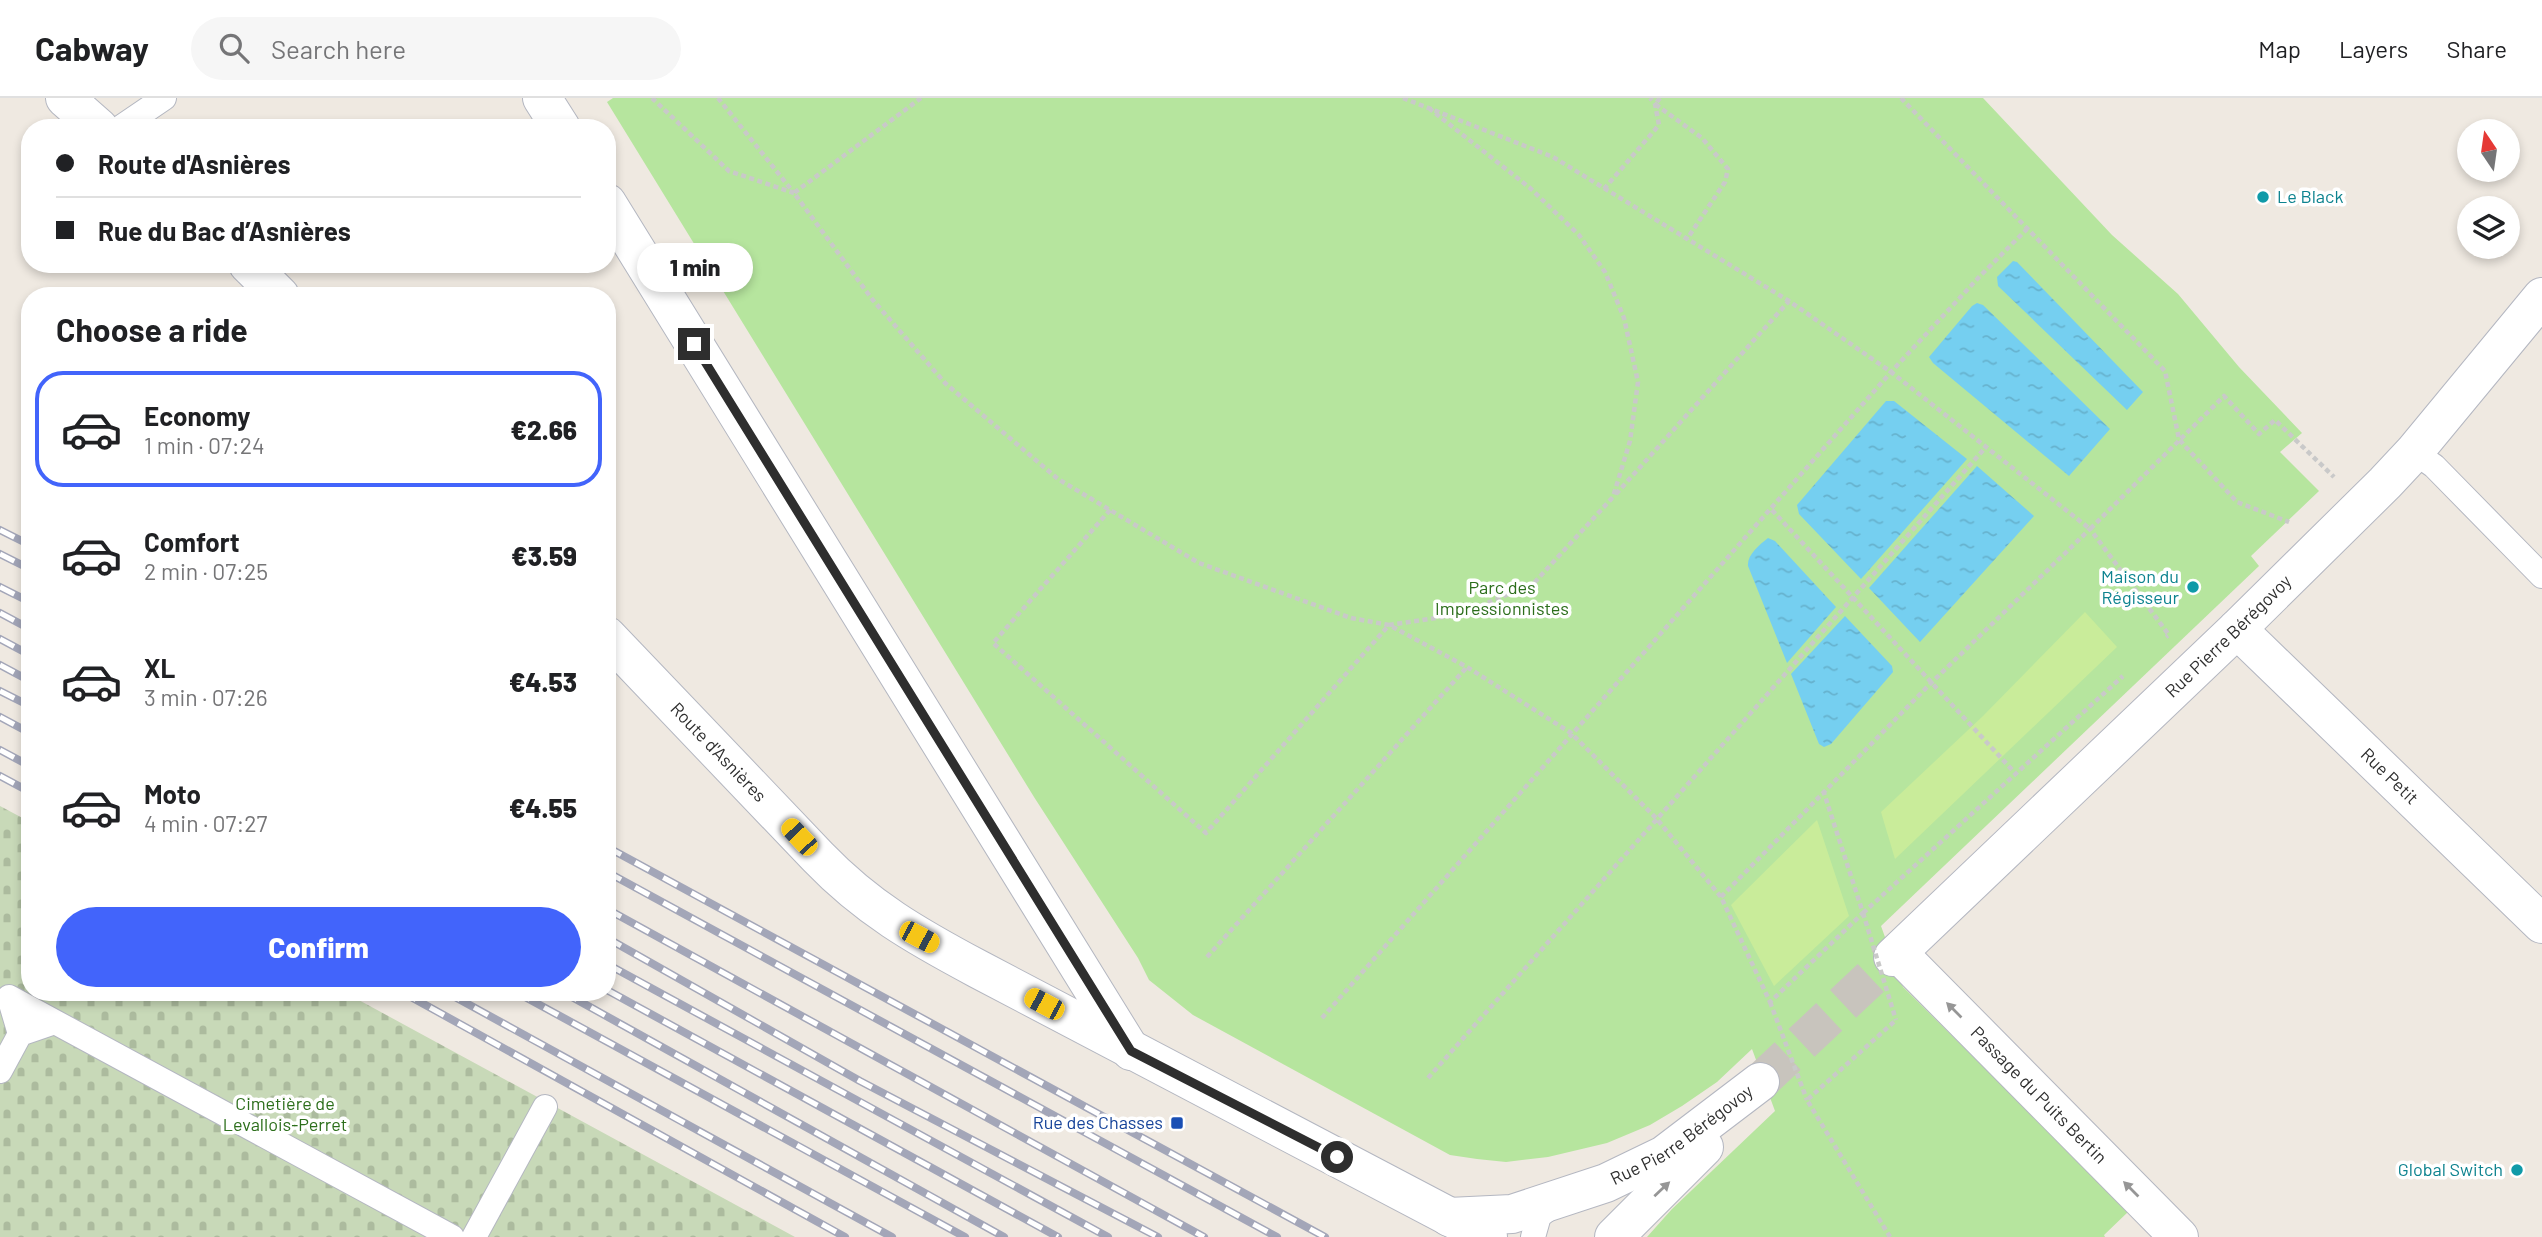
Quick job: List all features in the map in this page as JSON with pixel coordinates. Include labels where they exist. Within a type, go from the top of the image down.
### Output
[{"type":"street","points":[[65,98],[89,119]]},
{"type":"street","points":[[542,98],[555,119]]},
{"type":"street","points":[[616,218],[1131,1051]]},
{"type":"street","points":[[257,273],[271,287]]},
{"type":"street","name":"Rue Pierre Bérégovoy","points":[[1895,955],[2237,629],[2362,505],[2414,452],[2542,297]]},
{"type":"street","name":"Rue Petit","points":[[2237,629],[2542,924]]},
{"type":"street","name":"Route d'Asnières","points":[[616,645],[846,886],[882,914],[919,937],[1131,1051],[1488,1237]]},
{"type":"street","name":"Passage du Puits Bertin","points":[[1895,955],[2179,1237]]},
{"type":"street","name":"Rue Pierre Bérégovoy","points":[[1449,1217],[1512,1214],[1606,1183],[1664,1155],[1760,1083],[1698,1154],[1614,1237]]},
{"type":"lane","points":[[133,119],[164,98]]},
{"type":"lane","points":[[2414,452],[2434,466],[2542,576]]},
{"type":"lane","points":[[4,994],[452,1237]]},
{"type":"lane","points":[[4,994],[20,1034]]},
{"type":"lane","points":[[0,1071],[20,1034],[55,1022]]},
{"type":"lane","points":[[474,1237],[545,1107]]},
{"type":"lane","name":"Rue Pierre Bérégovoy","points":[[1533,1237],[1539,1216],[1559,1200]]},
{"type":"path","points":[[652,98],[729,170],[794,193]]},
{"type":"path","points":[[718,98],[794,193],[872,299],[945,383],[1058,479],[1199,563],[1351,618],[1389,625],[1467,667],[1571,733],[1656,818],[1721,897],[1770,1002],[1807,1100],[1889,1237]]},
{"type":"path","points":[[794,193],[921,98]]},
{"type":"path","points":[[1403,98],[1553,157],[1789,301],[1891,372],[2090,529],[2169,635],[2159,644]]},
{"type":"path","points":[[1650,98],[1702,138],[1728,169],[1725,182],[1687,239]]},
{"type":"path","points":[[1655,104],[1660,98]]},
{"type":"path","points":[[1900,98],[2165,371],[2179,439],[2237,502],[2329,537]]},
{"type":"path","points":[[1604,189],[1660,125],[1655,104]]},
{"type":"path","points":[[1430,109],[1530,188],[1579,235],[1605,272],[1624,318],[1638,382],[1630,441],[1613,498]]},
{"type":"path","points":[[1322,1018],[1891,372],[2026,229]]},
{"type":"path","points":[[1110,510],[993,643],[1206,833],[1389,625],[1462,614],[1534,583],[1789,301]]},
{"type":"path","points":[[1721,897],[1930,684],[2224,396],[2259,434],[2275,419],[2362,505]]},
{"type":"path","points":[[1428,1078],[1985,447]]},
{"type":"path","points":[[1772,510],[2016,774]]},
{"type":"path","points":[[1208,957],[1467,667]]},
{"type":"path","points":[[1770,1002],[1863,913],[2128,672]]},
{"type":"path","points":[[1807,1100],[1896,1020],[1824,793]]},
{"type":"green space","name":"Parc des Impressionnistes","points":[[613,98],[1983,98],[2112,235],[2178,294],[2239,367],[2302,433],[2280,452],[2319,491],[2251,556],[2259,566],[1881,926],[1903,987],[2129,1211],[2105,1237],[1647,1237],[1672,1209],[1775,1111],[1752,1049],[1717,1082],[1650,1125],[1607,1143],[1548,1157],[1506,1162],[1450,1155],[1193,1015],[1149,980],[1138,958],[1034,797],[607,102]]},
{"type":"green space","points":[[2085,612],[2117,647],[1895,859],[1881,812],[1983,716]]},
{"type":"green space","name":"Cimetière de Levallois-Perret","points":[[0,806],[21,817],[21,1001],[361,1001],[795,1237],[0,1237]]},
{"type":"green space","points":[[1817,820],[1849,916],[1774,986],[1731,905]]},
{"type":"water","points":[[2013,261],[2017,262],[2143,392],[2127,410],[1998,286],[1997,277]]},
{"type":"water","points":[[1977,303],[1983,305],[2110,429],[2069,476],[1929,357]]},
{"type":"water","points":[[1886,401],[1894,401],[1967,459],[1861,579],[1799,514],[1797,505]]},
{"type":"water","points":[[1977,466],[2034,516],[1920,642],[1869,588]]},
{"type":"water","points":[[1768,538],[1775,541],[1836,607],[1787,663],[1748,566],[1757,547]]},
{"type":"water","points":[[1845,616],[1892,666],[1893,672],[1831,744],[1824,747],[1819,744],[1791,674]]},
{"type":"tunnel","points":[[1760,1082],[1893,957]]},
{"type":"railway","points":[[0,530],[21,540]]},
{"type":"railway","points":[[0,554],[21,564]]},
{"type":"railway","points":[[0,587],[21,598]]},
{"type":"railway","points":[[0,613],[21,624]]},
{"type":"railway","points":[[0,639],[21,650]]},
{"type":"railway","points":[[0,665],[21,676]]},
{"type":"railway","points":[[0,691],[21,702]]},
{"type":"railway","points":[[0,717],[21,728]]},
{"type":"railway","points":[[0,750],[21,761]]},
{"type":"railway","points":[[0,776],[21,787]]},
{"type":"railway","points":[[616,852],[1325,1237]]},
{"type":"railway","points":[[616,877],[1277,1237]]},
{"type":"railway","points":[[616,914],[1204,1237]]},
{"type":"railway","points":[[616,943],[860,1081],[1158,1237]]},
{"type":"railway","points":[[616,969],[1108,1237]]},
{"type":"railway","points":[[616,995],[1058,1237]]},
{"type":"railway","points":[[418,1001],[845,1237]]},
{"type":"railway","points":[[462,1001],[892,1237]]},
{"type":"railway","points":[[532,1001],[965,1237]]},
{"type":"railway","points":[[579,1001],[1004,1237]]},
{"type":"place","name":"Le Black","points":[[2263,197]]},
{"type":"place","name":"Maison du Régisseur","points":[[2193,587]]},
{"type":"place","name":"Rue des Chasses","points":[[1177,1123]]},
{"type":"place","name":"Global Switch","points":[[2517,1170]]},
{"type":"route","points":[[694,344],[1131,1051],[1337,1157]]}]
